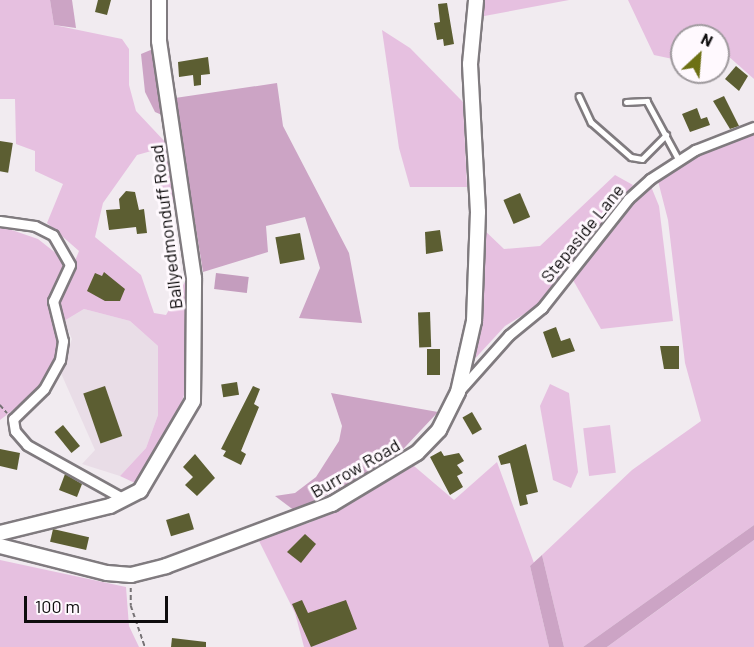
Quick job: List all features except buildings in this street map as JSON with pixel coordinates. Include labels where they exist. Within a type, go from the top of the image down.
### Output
[{"type":"street","name":"Ballyedmonduff Road","points":[[0,533],[87,513],[140,491],[172,443],[193,401],[195,379],[194,278],[159,41],[159,0]]},
{"type":"street","name":"Burrow Road","points":[[0,546],[107,573],[131,575],[289,523],[389,472],[417,453],[439,430],[458,392],[474,321],[478,269],[470,64],[476,0]]},
{"type":"street","name":"Stepaside Lane","points":[[458,392],[509,335],[542,308],[628,199],[679,160],[754,127]]},
{"type":"street","points":[[0,220],[35,226],[52,235],[69,265],[53,301],[63,341],[60,360],[44,389],[13,419],[15,431],[27,445],[124,499]]},
{"type":"lane","points":[[579,96],[591,122],[631,157],[642,159],[653,152],[666,135]]},
{"type":"lane","points":[[626,102],[647,101],[679,160]]},
{"type":"path","points":[[131,575],[132,606],[145,647]]},
{"type":"shaded area","points":[[0,0],[50,0],[54,25],[122,39],[129,49],[129,85],[136,111],[168,145],[178,206],[157,182],[165,164],[155,150],[137,155],[103,203],[95,237],[141,275],[154,313],[166,315],[186,280],[187,385],[177,418],[137,484],[120,476],[146,448],[158,415],[158,346],[130,321],[84,309],[64,321],[60,298],[79,251],[47,223],[63,184],[35,171],[35,151],[16,144],[15,99],[0,99]]},
{"type":"shaded area","points":[[50,0],[72,0],[76,28],[54,25]]},
{"type":"shaded area","points":[[481,0],[569,0],[479,17]]},
{"type":"shaded area","points":[[628,0],[754,0],[754,79],[730,58],[730,24],[670,24],[670,58],[654,55]]},
{"type":"shaded area","points":[[382,30],[410,48],[463,102],[467,187],[410,187],[399,148]]},
{"type":"shaded area","points":[[153,49],[154,70],[162,115],[155,112],[145,92],[141,54]]},
{"type":"shaded area","points":[[277,83],[283,126],[349,253],[362,323],[299,318],[320,268],[305,217],[266,226],[268,252],[203,272],[175,98]]},
{"type":"shaded area","points":[[754,134],[754,525],[583,647],[564,647],[542,555],[632,470],[701,421],[685,363],[668,220],[658,181],[707,150]]},
{"type":"shaded area","points":[[615,175],[633,185],[537,306],[505,326],[470,364],[481,227],[504,249],[540,246]]},
{"type":"shaded area","points":[[650,184],[659,206],[673,321],[601,329],[573,280]]},
{"type":"shaded area","points":[[0,226],[38,239],[62,258],[62,269],[50,307],[59,341],[53,369],[38,391],[0,420]]},
{"type":"shaded area","points":[[216,273],[249,277],[247,293],[214,289]]},
{"type":"shaded area","points":[[84,309],[130,321],[158,346],[158,415],[146,448],[120,476],[82,464],[95,450],[60,371],[72,339],[64,321]]},
{"type":"shaded area","points":[[550,384],[569,393],[578,472],[571,488],[553,480],[540,406]]},
{"type":"shaded area","points":[[331,393],[438,412],[391,462],[295,511],[275,496],[295,493],[316,477],[339,441],[342,426]]},
{"type":"shaded area","points":[[610,425],[616,473],[589,476],[583,428]]},
{"type":"shaded area","points":[[497,462],[534,563],[530,566],[549,647],[304,647],[295,613],[257,537],[309,523],[414,466],[454,500]]},
{"type":"shaded area","points":[[754,525],[754,540],[607,647],[583,647]]},
{"type":"shaded area","points":[[754,540],[754,647],[607,647],[687,589]]},
{"type":"shaded area","points":[[542,555],[564,647],[549,647],[530,566]]},
{"type":"shaded area","points":[[0,560],[126,587],[129,626],[139,647],[0,647]]}]
